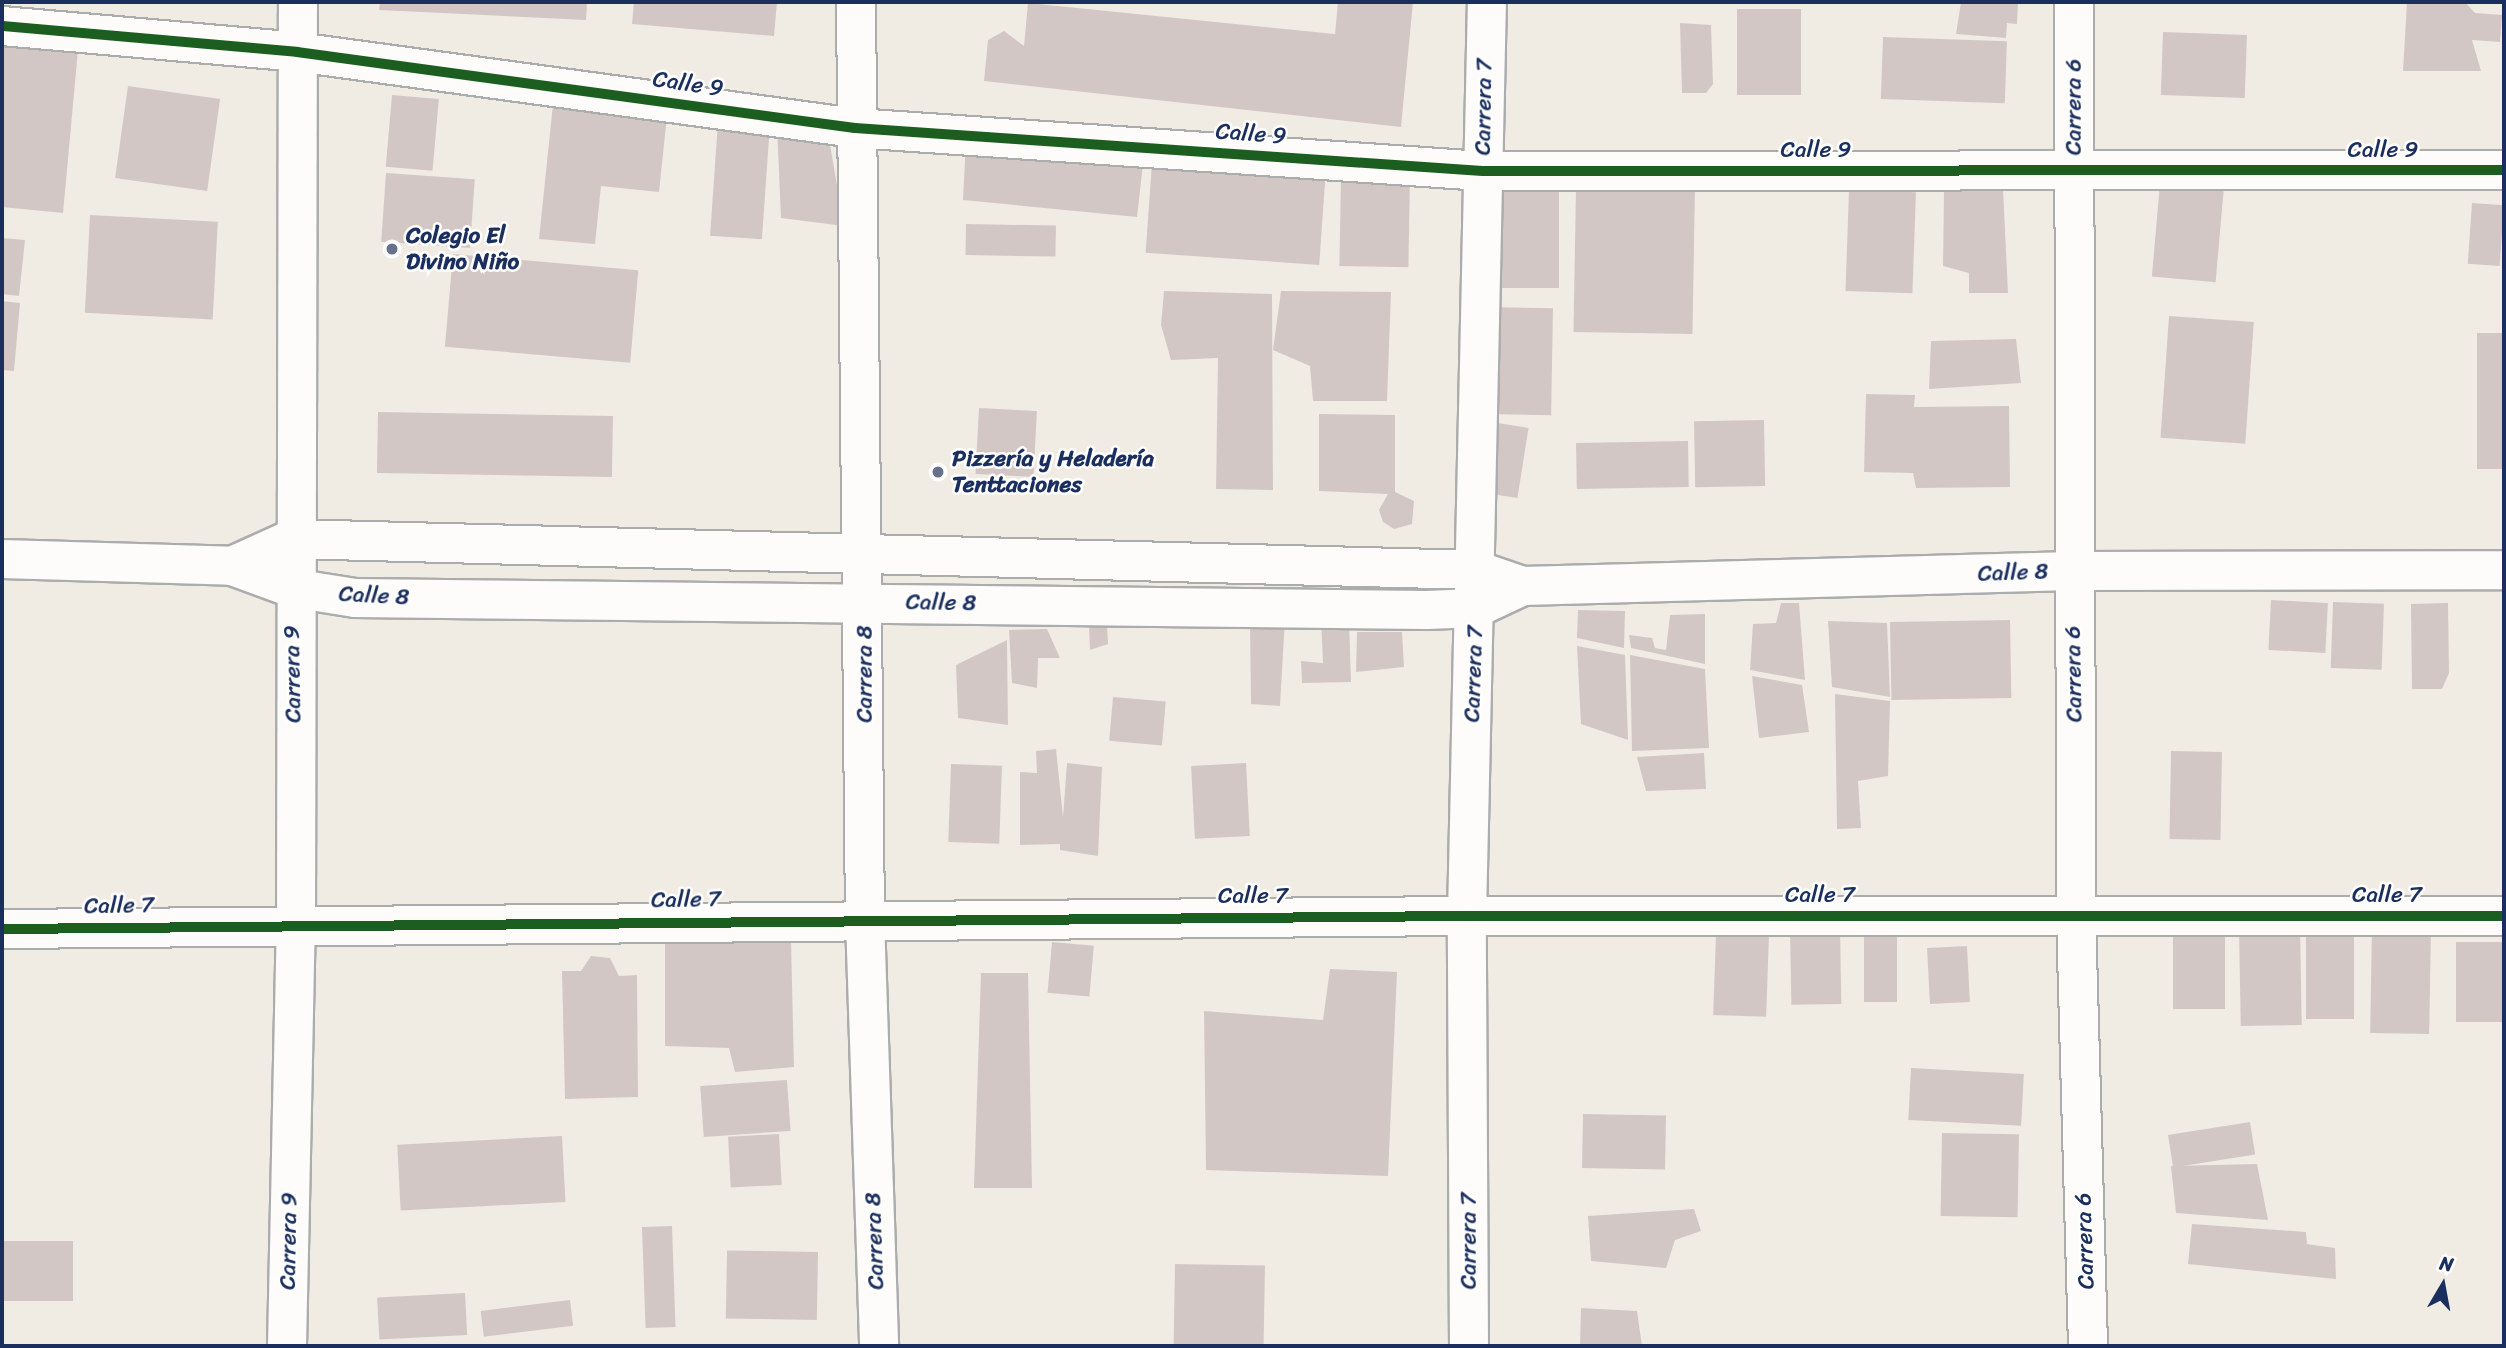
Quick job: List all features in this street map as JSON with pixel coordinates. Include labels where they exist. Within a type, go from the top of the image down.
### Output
[{"type":"street","name":"Carrera 9","points":[[288,1346],[296,925],[292,539],[298,2]]},
{"type":"street","name":"Carrera 8","points":[[856,2],[855,128],[866,601],[865,919],[878,1346]]},
{"type":"street","name":"Carrera 7","points":[[1469,1346],[1467,916],[1476,608],[1487,2]]},
{"type":"street","name":"Carrera 6","points":[[2074,2],[2073,571],[2076,916],[2088,1346]]},
{"type":"street","name":"Calle 9","points":[[2,26],[297,52],[855,128],[1483,171],[2504,170]]},
{"type":"street","name":"Calle 8","points":[[232,566],[292,539],[1476,570],[1523,586],[2073,571],[2504,570]]},
{"type":"street","name":"Calle 8","points":[[2,559],[232,566],[292,588],[355,598],[1476,608],[1523,586]]},
{"type":"street","name":"Calle 7","points":[[2,929],[865,919],[2504,916]]},
{"type":"building","points":[[380,2],[587,2],[586,20],[379,10]]},
{"type":"building","points":[[634,2],[777,2],[774,36],[632,24]]},
{"type":"building","points":[[1338,2],[1413,2],[1401,127],[984,81],[988,40],[1004,31],[1024,46],[1028,3],[1335,34]]},
{"type":"building","points":[[1961,2],[2018,2],[2017,24],[2007,23],[2006,38],[1956,34]]},
{"type":"building","points":[[2407,2],[2465,2],[2475,13],[2502,15],[2500,42],[2472,40],[2481,71],[2403,71]]},
{"type":"building","points":[[1737,9],[1801,9],[1801,95],[1737,95]]},
{"type":"building","points":[[1680,23],[1711,25],[1713,84],[1706,93],[1682,93]]},
{"type":"building","points":[[2163,32],[2247,35],[2245,98],[2161,95]]},
{"type":"building","points":[[1883,37],[2007,41],[2005,103],[1881,99]]},
{"type":"building","points":[[2,43],[78,50],[63,213],[2,207]]},
{"type":"building","points":[[128,86],[220,99],[207,191],[115,178]]},
{"type":"building","points":[[392,95],[439,99],[433,171],[386,167]]},
{"type":"building","points":[[553,104],[667,116],[659,192],[601,186],[595,244],[539,239]]},
{"type":"building","points":[[718,122],[770,126],[762,239],[710,236]]},
{"type":"building","points":[[777,126],[828,133],[844,226],[781,218]]},
{"type":"building","points":[[966,139],[1143,164],[1137,217],[963,200]]},
{"type":"building","points":[[1152,162],[1326,174],[1319,265],[1146,253]]},
{"type":"building","points":[[2161,172],[2225,178],[2216,282],[2152,277]]},
{"type":"building","points":[[386,173],[475,179],[470,248],[381,242]]},
{"type":"building","points":[[1341,175],[1410,176],[1408,267],[1339,266]]},
{"type":"building","points":[[1576,187],[1695,189],[1692,334],[1573,332]]},
{"type":"building","points":[[2003,189],[2008,293],[1969,293],[1969,273],[1943,266],[1944,190]]},
{"type":"building","points":[[1500,190],[1559,190],[1559,288],[1500,288]]},
{"type":"building","points":[[1849,190],[1916,192],[1912,293],[1845,291]]},
{"type":"building","points":[[2472,203],[2504,205],[2500,266],[2468,264]]},
{"type":"building","points":[[90,215],[218,222],[213,320],[85,313]]},
{"type":"building","points":[[966,224],[1056,226],[1055,257],[965,255]]},
{"type":"building","points":[[2,238],[25,240],[19,296],[2,294]]},
{"type":"building","points":[[453,254],[638,270],[630,363],[445,347]]},
{"type":"building","points":[[1164,291],[1272,294],[1273,490],[1216,489],[1218,358],[1171,360],[1161,325]]},
{"type":"building","points":[[1281,291],[1391,292],[1387,401],[1313,401],[1310,366],[1273,350]]},
{"type":"building","points":[[2,301],[20,303],[14,371],[2,370]]},
{"type":"building","points":[[1486,307],[1553,308],[1551,415],[1484,414]]},
{"type":"building","points":[[2169,316],[2254,322],[2245,444],[2160,438]]},
{"type":"building","points":[[2477,333],[2504,333],[2504,469],[2477,469]]},
{"type":"building","points":[[2016,339],[2021,383],[1929,389],[1931,341]]},
{"type":"building","points":[[1866,394],[1915,395],[1914,407],[2009,406],[2010,487],[1916,488],[1913,473],[1864,472]]},
{"type":"building","points":[[979,408],[1037,411],[1033,477],[976,474]]},
{"type":"building","points":[[378,412],[613,416],[612,477],[377,473]]},
{"type":"building","points":[[1319,414],[1395,415],[1395,492],[1414,501],[1412,524],[1394,529],[1383,522],[1379,510],[1388,494],[1319,491]]},
{"type":"building","points":[[1764,420],[1765,486],[1695,487],[1694,421]]},
{"type":"building","points":[[1491,422],[1529,428],[1517,498],[1480,492]]},
{"type":"building","points":[[1688,441],[1689,487],[1577,489],[1576,443]]},
{"type":"building","points":[[2271,600],[2328,603],[2325,653],[2268,650]]},
{"type":"building","points":[[2333,602],[2384,604],[2382,670],[2331,668]]},
{"type":"building","points":[[1781,603],[1799,603],[1805,680],[1750,670],[1753,624],[1776,623]]},
{"type":"building","points":[[2448,603],[2449,673],[2442,689],[2412,689],[2411,604]]},
{"type":"building","points":[[1578,610],[1625,611],[1624,648],[1577,638]]},
{"type":"building","points":[[1705,614],[1705,664],[1631,648],[1629,635],[1652,638],[1655,648],[1666,650],[1670,615]]},
{"type":"building","points":[[1285,618],[1280,706],[1251,704],[1250,622]]},
{"type":"building","points":[[1349,618],[1351,682],[1302,683],[1301,661],[1323,663],[1321,619]]},
{"type":"building","points":[[2010,620],[2011,698],[1891,700],[1890,622]]},
{"type":"building","points":[[1828,621],[1887,623],[1890,697],[1832,687]]},
{"type":"building","points":[[1107,625],[1108,644],[1090,650],[1089,626]]},
{"type":"building","points":[[1047,629],[1060,658],[1038,658],[1037,688],[1012,683],[1009,630]]},
{"type":"building","points":[[1357,632],[1402,632],[1404,667],[1356,672]]},
{"type":"building","points":[[1007,640],[1008,725],[958,718],[956,665]]},
{"type":"building","points":[[1577,646],[1625,655],[1628,740],[1581,724]]},
{"type":"building","points":[[1630,655],[1705,669],[1709,748],[1632,751]]},
{"type":"building","points":[[1752,676],[1802,685],[1809,732],[1759,738]]},
{"type":"building","points":[[1835,694],[1890,701],[1888,776],[1858,781],[1861,828],[1837,829]]},
{"type":"building","points":[[1113,697],[1166,702],[1162,745],[1109,741]]},
{"type":"building","points":[[1056,749],[1063,817],[1067,763],[1102,767],[1098,856],[1060,850],[1060,844],[1020,845],[1020,772],[1037,773],[1036,751]]},
{"type":"building","points":[[2171,751],[2222,752],[2220,840],[2169,839]]},
{"type":"building","points":[[1704,753],[1706,789],[1646,791],[1637,757]]},
{"type":"building","points":[[1246,763],[1250,836],[1195,839],[1191,766]]},
{"type":"building","points":[[951,764],[1002,766],[999,844],[948,842]]},
{"type":"building","points":[[2173,924],[2225,924],[2225,1009],[2173,1009]]},
{"type":"building","points":[[2300,926],[2302,1025],[2241,1026],[2239,927]]},
{"type":"building","points":[[1840,927],[1841,1004],[1791,1005],[1790,928]]},
{"type":"building","points":[[1864,927],[1897,927],[1897,1002],[1864,1002]]},
{"type":"building","points":[[2306,928],[2354,928],[2354,1019],[2306,1019]]},
{"type":"building","points":[[2372,928],[2431,929],[2429,1034],[2370,1033]]},
{"type":"building","points":[[1716,934],[1769,936],[1766,1017],[1713,1015]]},
{"type":"building","points":[[791,941],[794,1067],[735,1072],[729,1048],[665,1046],[665,942]]},
{"type":"building","points":[[1052,942],[1094,946],[1089,996],[1048,993]]},
{"type":"building","points":[[2456,942],[2504,942],[2504,1022],[2456,1022]]},
{"type":"building","points":[[1967,946],[1970,1002],[1930,1004],[1927,948]]},
{"type":"building","points":[[591,956],[610,958],[619,976],[637,975],[638,1097],[565,1099],[562,971],[581,971]]},
{"type":"building","points":[[1330,969],[1397,972],[1388,1176],[1206,1170],[1204,1011],[1323,1020]]},
{"type":"building","points":[[981,973],[1028,973],[1032,1188],[974,1188]]},
{"type":"building","points":[[1911,1068],[2024,1074],[2021,1126],[1908,1120]]},
{"type":"building","points":[[787,1080],[791,1131],[704,1137],[700,1086]]},
{"type":"building","points":[[1583,1114],[1666,1115],[1665,1169],[1582,1168]]},
{"type":"building","points":[[2250,1122],[2255,1155],[2173,1168],[2168,1135]]},
{"type":"building","points":[[1942,1133],[2019,1134],[2018,1217],[1941,1216]]},
{"type":"building","points":[[779,1134],[782,1185],[731,1188],[728,1137]]},
{"type":"building","points":[[562,1136],[565,1202],[401,1211],[397,1145]]},
{"type":"building","points":[[2257,1164],[2268,1220],[2176,1213],[2171,1166]]},
{"type":"building","points":[[1694,1209],[1701,1231],[1675,1240],[1666,1268],[1591,1261],[1588,1216]]},
{"type":"building","points":[[2192,1224],[2306,1232],[2307,1244],[2335,1248],[2336,1279],[2188,1264]]},
{"type":"building","points":[[672,1226],[676,1327],[646,1328],[642,1227]]},
{"type":"building","points":[[2,1241],[73,1241],[73,1301],[2,1301]]},
{"type":"building","points":[[727,1250],[818,1252],[817,1320],[726,1318]]},
{"type":"building","points":[[1175,1264],[1265,1266],[1264,1346],[1174,1346]]},
{"type":"building","points":[[465,1293],[467,1335],[379,1340],[377,1298]]},
{"type":"building","points":[[570,1300],[573,1326],[484,1337],[481,1311]]},
{"type":"building","points":[[1581,1308],[1637,1311],[1642,1346],[1580,1346]]},
{"type":"cycle path","points":[[2,26],[297,52],[855,128],[1483,171],[2504,170]]},
{"type":"cycle path","points":[[2,929],[1467,916],[2504,916]]},
{"type":"place","name":"Colegio El Divino Niño","points":[[392,249]]},
{"type":"place","name":"Pizzería y Heladería Tenttaciones","points":[[938,472]]}]
